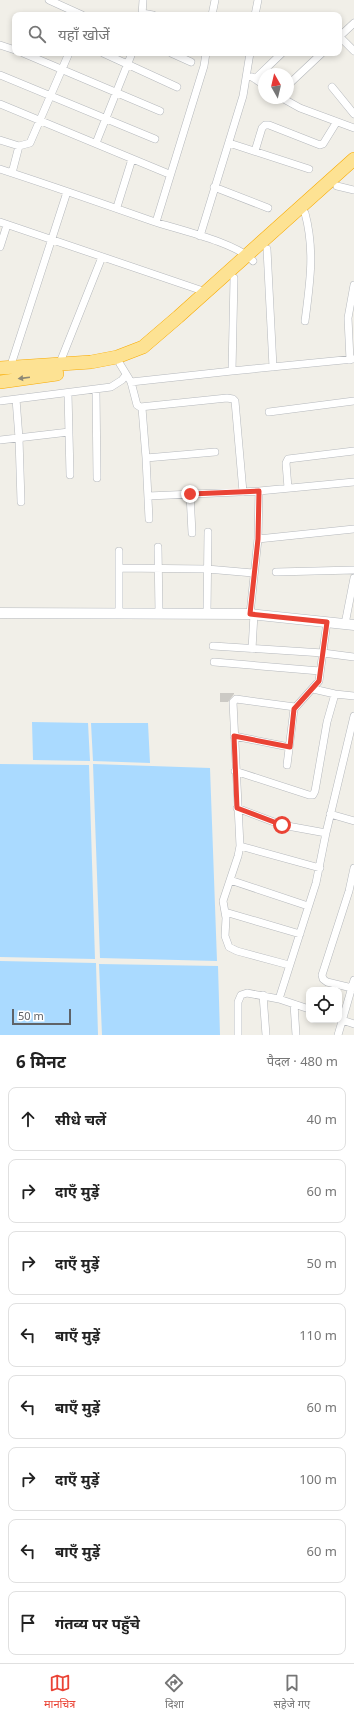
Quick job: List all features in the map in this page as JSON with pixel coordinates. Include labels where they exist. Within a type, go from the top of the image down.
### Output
[{"type":"highway","points":[[5,368],[59,365],[107,360],[143,347],[206,292],[250,258],[354,159]]},
{"type":"highway","points":[[0,382],[51,374],[92,370],[123,370],[156,348],[234,278],[250,258],[267,249],[354,170]]},
{"type":"street","points":[[49,0],[75,12]]},
{"type":"street","points":[[142,12],[143,0]]},
{"type":"street","points":[[213,12],[215,0]]},
{"type":"street","points":[[256,12],[258,0]]},
{"type":"street","points":[[342,34],[354,23]]},
{"type":"street","points":[[342,38],[354,51]]},
{"type":"street","points":[[0,45],[12,49]]},
{"type":"street","points":[[29,56],[160,111]]},
{"type":"street","points":[[0,140],[19,146],[30,143],[68,56]]},
{"type":"street","points":[[110,56],[178,87]]},
{"type":"street","points":[[96,143],[131,56]]},
{"type":"street","points":[[178,56],[191,62]]},
{"type":"street","points":[[156,222],[169,174],[205,56]]},
{"type":"street","points":[[200,236],[243,96],[250,56]]},
{"type":"street","points":[[255,79],[279,56]]},
{"type":"street","points":[[294,79],[319,56]]},
{"type":"street","points":[[247,74],[258,81]]},
{"type":"street","points":[[0,75],[155,139]]},
{"type":"street","points":[[332,87],[354,114]]},
{"type":"street","points":[[0,104],[169,174]]},
{"type":"street","points":[[293,104],[336,123],[354,128]]},
{"type":"street","points":[[255,151],[262,128],[265,125],[269,125],[320,145],[323,144],[336,123]]},
{"type":"street","points":[[229,143],[309,169]]},
{"type":"street","points":[[12,173],[19,146]]},
{"type":"street","points":[[117,207],[132,159]]},
{"type":"street","points":[[0,169],[200,236],[250,258]]},
{"type":"street","points":[[337,186],[354,190]]},
{"type":"street","points":[[214,187],[268,208]]},
{"type":"street","points":[[5,368],[52,240],[67,192]]},
{"type":"street","points":[[305,320],[312,250],[306,213]]},
{"type":"street","points":[[0,247],[4,223],[206,292]]},
{"type":"street","points":[[267,249],[273,367]]},
{"type":"street","points":[[59,365],[102,257]]},
{"type":"street","points":[[232,370],[234,278]]},
{"type":"street","points":[[131,382],[232,370],[352,359],[348,318],[354,285]]},
{"type":"street","points":[[123,370],[131,382],[137,405],[142,408],[233,398],[235,401],[243,492]]},
{"type":"street","points":[[0,400],[96,390],[117,384],[123,370]]},
{"type":"street","points":[[96,390],[97,478]]},
{"type":"street","points":[[68,393],[70,475]]},
{"type":"street","points":[[16,398],[21,502]]},
{"type":"street","points":[[269,412],[354,400]]},
{"type":"street","points":[[142,408],[149,519]]},
{"type":"street","points":[[0,440],[69,432]]},
{"type":"street","points":[[288,488],[286,463],[288,459],[354,451]]},
{"type":"street","points":[[146,458],[215,452]]},
{"type":"street","points":[[148,496],[259,491],[354,482]]},
{"type":"street","points":[[252,649],[252,614],[254,573],[258,539],[259,491]]},
{"type":"street","points":[[190,494],[192,533]]},
{"type":"street","points":[[258,539],[354,529]]},
{"type":"street","points":[[207,613],[208,532]]},
{"type":"street","points":[[158,547],[157,568],[159,613]]},
{"type":"street","points":[[119,551],[119,613]]},
{"type":"street","points":[[119,568],[207,569],[254,573]]},
{"type":"street","points":[[276,572],[354,570]]},
{"type":"street","points":[[0,613],[252,614],[349,624],[354,578]]},
{"type":"street","points":[[287,764],[295,707],[319,681],[327,622]]},
{"type":"street","points":[[213,646],[354,657]]},
{"type":"street","points":[[214,662],[320,671]]},
{"type":"street","points":[[313,689],[335,694],[354,696]]},
{"type":"street","points":[[235,771],[309,795],[313,794],[315,791],[327,722],[335,694]]},
{"type":"street","points":[[289,965],[229,947],[225,936],[225,912],[223,901],[240,846],[232,706],[234,700],[295,707]]},
{"type":"street","points":[[279,999],[320,868],[330,814],[351,738],[354,716]]},
{"type":"street","points":[[234,736],[290,747]]},
{"type":"street","points":[[237,808],[282,825],[326,833]]},
{"type":"street","points":[[330,814],[354,821]]},
{"type":"street","points":[[240,846],[320,868]]},
{"type":"street","points":[[342,1016],[353,984],[327,982],[322,977],[352,892],[354,868]]},
{"type":"street","points":[[230,880],[308,906]]},
{"type":"street","points":[[225,912],[300,934]]},
{"type":"street","points":[[238,1035],[239,998],[241,995],[247,993],[264,996],[279,999],[306,1008]]},
{"type":"street","points":[[264,996],[266,1035]]},
{"type":"street","points":[[294,1004],[296,1035]]},
{"type":"street","points":[[342,1019],[354,1024]]},
{"type":"street","points":[[338,1035],[340,1023]]},
{"type":"water","points":[[32,722],[88,723],[90,761],[33,760]]},
{"type":"water","points":[[91,723],[148,723],[150,763],[93,761]]},
{"type":"water","points":[[0,764],[89,765],[95,959],[0,957]]},
{"type":"water","points":[[93,764],[210,768],[217,961],[100,958]]},
{"type":"water","points":[[0,961],[96,963],[98,1035],[0,1035]]},
{"type":"water","points":[[99,964],[218,966],[220,1035],[102,1035]]},
{"type":"building","points":[[220,693],[234,694],[228,702],[220,702]]},
{"type":"route","points":[[190,494],[259,491],[258,539],[250,614],[327,622],[319,681],[294,709],[290,747],[234,736],[237,808],[268,821],[282,825]]}]
